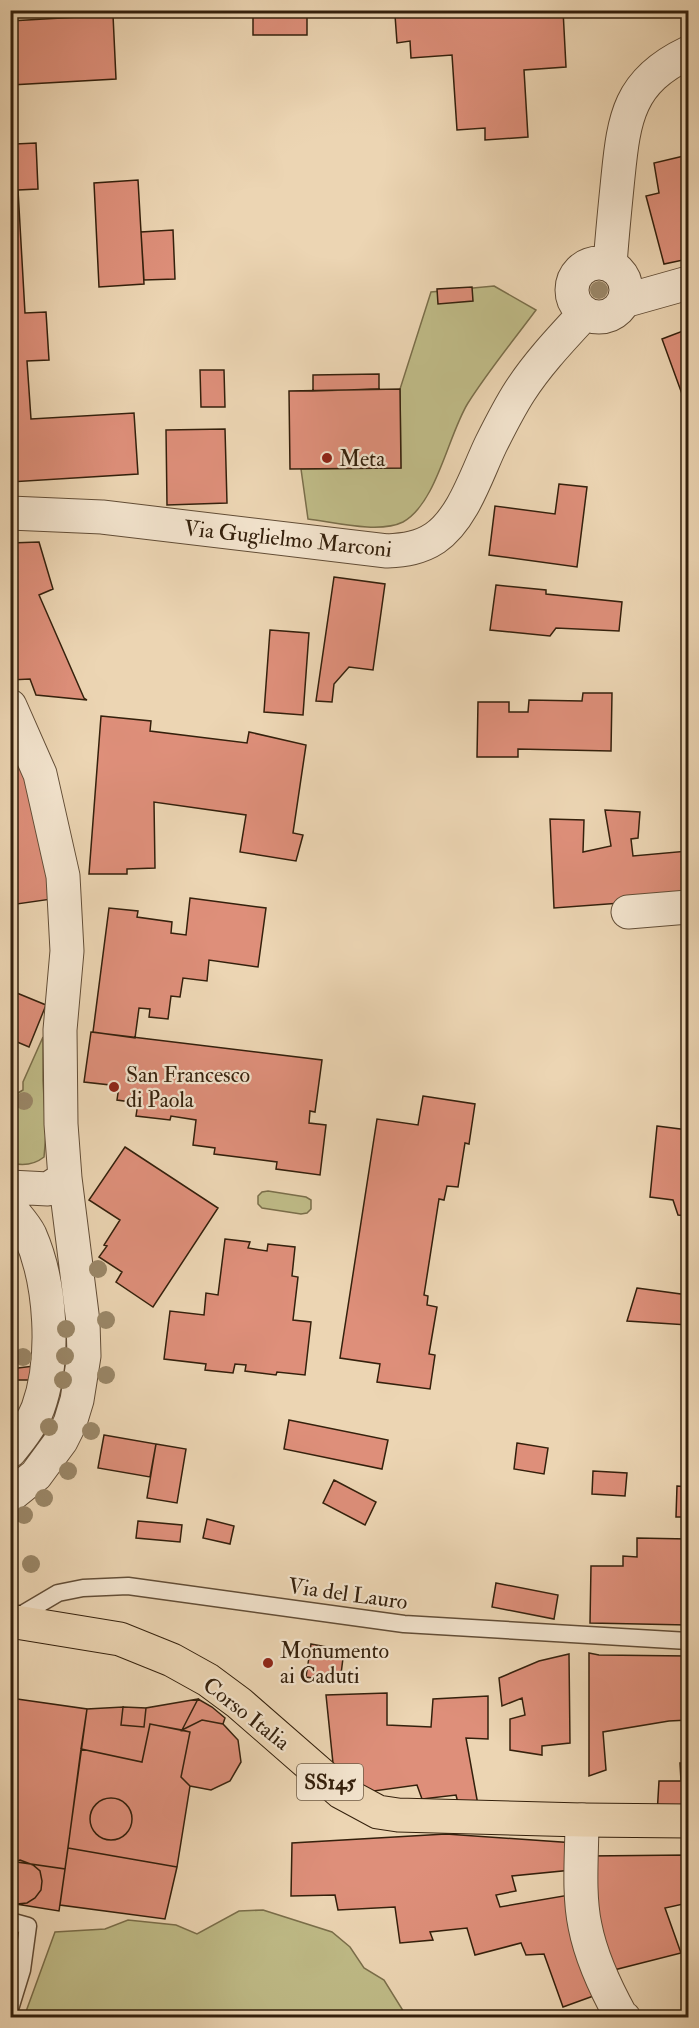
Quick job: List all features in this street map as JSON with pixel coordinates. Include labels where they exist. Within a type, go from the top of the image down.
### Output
[{"type":"main road","name":"Corso Italia","points":[[11,1621],[120,1639],[172,1660],[208,1680],[239,1703],[340,1792],[378,1812],[398,1815],[688,1821]]},
{"type":"street","points":[[610,265],[622,138],[629,112],[640,90],[651,78],[672,60],[688,53]]},
{"type":"street","points":[[593,264],[610,265],[617,270],[625,284],[624,301],[619,308],[603,317],[585,314],[573,300],[572,291],[577,273],[593,264]]},
{"type":"street","points":[[624,301],[688,283]]},
{"type":"street","name":"Via Guglielmo Marconi","points":[[10,513],[102,517],[387,551],[407,550],[421,546],[436,538],[456,516],[502,422],[520,391],[541,362],[585,314]]},
{"type":"street","points":[[10,706],[40,774],[63,876],[67,951],[60,1056],[61,1124],[83,1322],[84,1356],[79,1390],[70,1423],[61,1441],[36,1475],[10,1496]]},
{"type":"street","points":[[628,912],[688,907]]},
{"type":"street","points":[[10,1187],[48,1189],[67,1193]]},
{"type":"street","points":[[10,1208],[29,1233],[35,1251],[41,1271],[49,1326],[43,1392],[30,1424],[10,1451]]},
{"type":"street","points":[[582,1820],[581,1876],[585,1926],[604,1985],[624,2018]]},
{"type":"lane","name":"Via del Lauro","points":[[11,1621],[58,1593],[83,1588],[128,1586],[404,1624],[688,1641]]},
{"type":"lane","points":[[10,1921],[28,1926],[22,1970],[10,2009]]},
{"type":"shaded area","points":[[494,286],[536,310],[468,403],[433,484],[415,513],[403,522],[382,527],[356,526],[308,519],[301,469],[401,468],[400,389],[431,292]]},
{"type":"shaded area","points":[[43,1037],[46,1133],[44,1157],[28,1164],[11,1163],[11,1097],[23,1090],[23,1082]]},
{"type":"shaded area","points":[[268,1191],[306,1197],[311,1200],[311,1209],[301,1214],[262,1208],[258,1204],[258,1196]]},
{"type":"shaded area","points":[[263,1910],[332,1932],[350,1947],[364,1968],[384,1980],[407,2017],[24,2017],[55,1932],[105,1929],[128,1920],[176,1925],[197,1934],[239,1911]]},
{"type":"building","points":[[253,10],[307,10],[307,35],[253,35]]},
{"type":"building","points":[[401,10],[563,10],[566,67],[524,70],[528,137],[485,140],[485,128],[457,130],[452,55],[411,58],[410,41],[397,43],[395,15],[401,15]]},
{"type":"building","points":[[113,15],[116,79],[11,85],[15,144],[36,143],[38,189],[18,190],[25,313],[46,312],[49,360],[27,361],[31,419],[134,413],[138,474],[10,482],[10,21]]},
{"type":"building","points":[[688,155],[688,259],[664,264],[646,196],[659,193],[654,163]]},
{"type":"building","points":[[138,180],[144,284],[99,287],[94,183]]},
{"type":"building","points":[[173,230],[175,279],[144,280],[141,232]]},
{"type":"building","points":[[472,287],[473,301],[438,304],[437,289]]},
{"type":"building","points":[[688,329],[688,404],[686,405],[662,339]]},
{"type":"building","points":[[200,370],[224,370],[225,407],[201,407]]},
{"type":"building","points":[[379,374],[379,389],[313,391],[313,375]]},
{"type":"building","points":[[400,389],[401,468],[290,469],[289,391]]},
{"type":"building","points":[[225,429],[227,503],[167,505],[166,430]]},
{"type":"building","points":[[559,484],[587,487],[577,567],[489,555],[495,506],[555,514]]},
{"type":"building","points":[[39,542],[53,589],[39,595],[84,698],[87,700],[36,695],[30,679],[10,680],[10,543]]},
{"type":"building","points":[[334,577],[385,584],[373,670],[349,667],[334,684],[332,702],[316,701]]},
{"type":"building","points":[[496,585],[546,590],[546,594],[622,602],[619,631],[556,628],[550,636],[490,630]]},
{"type":"building","points":[[270,630],[309,633],[303,715],[264,712]]},
{"type":"building","points":[[583,693],[612,693],[611,751],[518,749],[518,757],[477,757],[478,702],[509,702],[509,712],[528,712],[529,700],[582,701]]},
{"type":"building","points":[[101,716],[151,721],[150,731],[247,743],[249,732],[306,745],[293,833],[303,835],[296,861],[240,852],[246,815],[154,802],[155,868],[127,869],[127,874],[89,874]]},
{"type":"building","points":[[10,719],[59,898],[10,905]]},
{"type":"building","points":[[605,810],[640,812],[638,838],[631,839],[633,856],[688,851],[688,898],[554,908],[550,819],[584,820],[583,852],[611,846]]},
{"type":"building","points":[[190,898],[266,908],[258,967],[209,960],[207,981],[183,978],[180,997],[171,996],[168,1019],[149,1017],[150,1009],[139,1008],[135,1038],[93,1032],[109,908],[138,911],[137,917],[172,922],[171,933],[186,935]]},
{"type":"building","points":[[12,991],[46,1005],[29,1047],[10,1039],[10,995]]},
{"type":"building","points":[[91,1032],[322,1060],[315,1112],[310,1111],[309,1123],[326,1125],[320,1175],[276,1169],[277,1162],[214,1154],[215,1148],[193,1145],[196,1120],[171,1116],[170,1120],[136,1116],[138,1103],[117,1100],[119,1086],[84,1082]]},
{"type":"building","points":[[423,1096],[475,1104],[469,1144],[465,1143],[458,1187],[447,1186],[444,1200],[439,1199],[424,1295],[428,1296],[427,1305],[437,1307],[429,1354],[435,1355],[430,1389],[377,1382],[380,1364],[340,1358],[377,1119],[418,1125]]},
{"type":"building","points":[[657,1126],[688,1130],[688,1216],[678,1215],[673,1200],[650,1197]]},
{"type":"building","points":[[125,1147],[218,1208],[153,1307],[116,1282],[122,1272],[99,1257],[120,1220],[89,1200]]},
{"type":"building","points":[[225,1239],[250,1242],[248,1248],[267,1251],[268,1244],[295,1247],[292,1276],[298,1277],[293,1320],[311,1322],[305,1375],[277,1372],[276,1375],[245,1371],[246,1365],[235,1364],[233,1373],[205,1370],[206,1364],[164,1359],[170,1311],[204,1315],[206,1293],[218,1295]]},
{"type":"building","points":[[637,1288],[688,1295],[688,1325],[627,1321]]},
{"type":"building","points":[[34,1366],[34,1380],[10,1380],[10,1369]]},
{"type":"building","points":[[289,1420],[388,1440],[382,1469],[284,1449]]},
{"type":"building","points":[[104,1435],[156,1444],[150,1477],[98,1468]]},
{"type":"building","points":[[517,1443],[548,1448],[544,1474],[514,1469]]},
{"type":"building","points":[[156,1444],[186,1449],[177,1503],[147,1498]]},
{"type":"building","points":[[593,1471],[627,1473],[625,1496],[592,1494]]},
{"type":"building","points":[[334,1480],[376,1502],[365,1525],[323,1503]]},
{"type":"building","points":[[677,1486],[688,1487],[688,1517],[676,1517]]},
{"type":"building","points":[[207,1519],[234,1526],[230,1544],[203,1538]]},
{"type":"building","points":[[138,1521],[182,1525],[180,1542],[136,1538]]},
{"type":"building","points":[[637,1538],[688,1539],[688,1625],[590,1623],[591,1566],[623,1566],[623,1556],[637,1557]]},
{"type":"building","points":[[496,1583],[558,1595],[554,1619],[492,1607]]},
{"type":"building","points":[[311,1644],[344,1650],[340,1682],[306,1677]]},
{"type":"building","points":[[589,1653],[688,1656],[688,1720],[603,1732],[606,1770],[589,1776]]},
{"type":"building","points":[[569,1654],[570,1743],[542,1746],[542,1755],[510,1750],[510,1719],[525,1715],[522,1698],[502,1706],[499,1678],[539,1661]]},
{"type":"building","points":[[387,1693],[387,1725],[431,1727],[433,1699],[488,1696],[488,1739],[466,1738],[478,1805],[458,1803],[456,1795],[422,1799],[417,1785],[359,1793],[334,1773],[326,1695]]},
{"type":"building","points":[[10,1698],[87,1709],[65,1869],[10,1861]]},
{"type":"building","points":[[198,1699],[225,1718],[223,1724],[202,1720],[182,1730]]},
{"type":"building","points":[[198,1699],[182,1730],[150,1724],[142,1762],[81,1749],[87,1709],[123,1707],[121,1725],[144,1727],[146,1708]]},
{"type":"building","points":[[123,1707],[146,1708],[144,1727],[121,1725]]},
{"type":"building","points":[[202,1720],[223,1724],[238,1740],[241,1762],[230,1781],[211,1790],[190,1786],[181,1777],[190,1732],[182,1730]]},
{"type":"building","points":[[150,1724],[190,1732],[181,1777],[190,1786],[177,1867],[68,1848],[81,1749],[142,1762]]},
{"type":"building","points":[[680,1763],[688,1763],[688,1812],[657,1815],[659,1781],[681,1781]]},
{"type":"building","points":[[111,1798],[126,1804],[132,1819],[126,1834],[111,1840],[96,1834],[90,1819],[96,1804]]},
{"type":"building","points":[[446,1834],[575,1843],[572,1870],[512,1876],[516,1891],[496,1895],[500,1907],[575,1894],[599,1994],[563,2007],[544,1954],[526,1955],[521,1943],[475,1955],[467,1928],[430,1932],[433,1940],[400,1943],[395,1907],[338,1910],[335,1895],[291,1896],[292,1843]]},
{"type":"building","points":[[68,1848],[177,1867],[165,1919],[60,1905]]},
{"type":"building","points":[[688,1855],[688,1903],[665,1908],[681,1953],[606,1972],[588,1856]]},
{"type":"building","points":[[20,1860],[33,1865],[40,1871],[42,1881],[41,1890],[35,1898],[27,1903],[17,1904],[10,1902],[10,1863]]},
{"type":"building","points":[[10,1861],[65,1869],[59,1911],[10,1903]]},
{"type":"place","name":"Meta","points":[[327,458]]},
{"type":"place","name":"San Francesco di Paola","points":[[114,1087]]},
{"type":"place","name":"Monumento ai Caduti","points":[[268,1663]]}]
